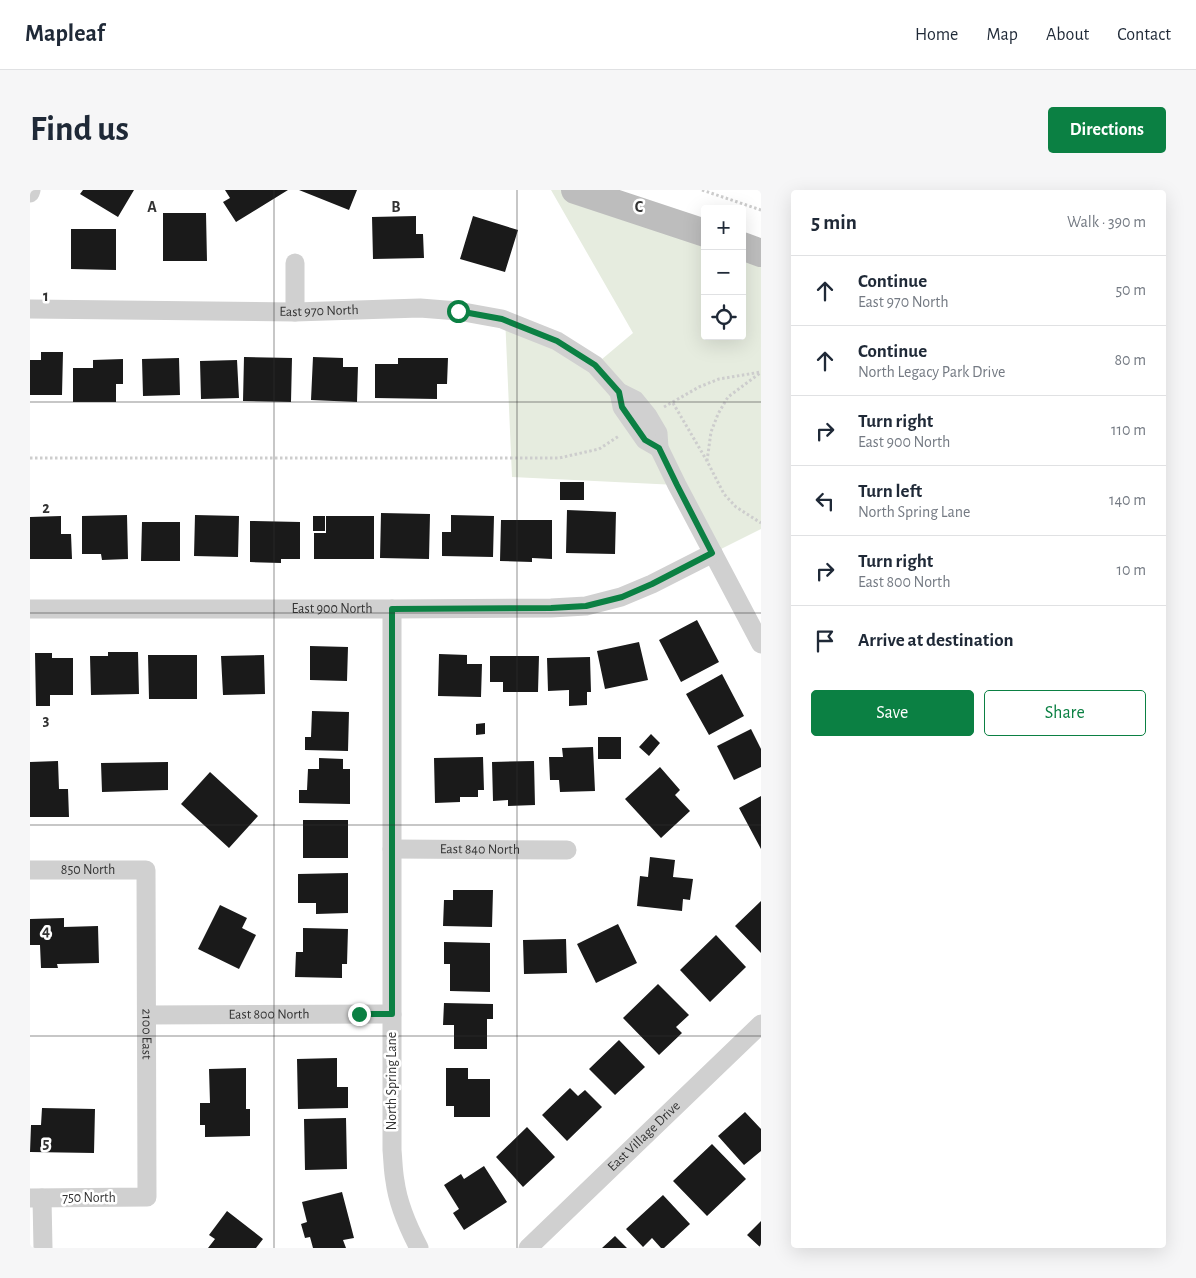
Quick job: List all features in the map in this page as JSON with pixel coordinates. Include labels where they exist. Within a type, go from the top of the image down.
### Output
[{"type":"street","points":[[576,190],[701,232]]},
{"type":"street","points":[[746,247],[761,253]]},
{"type":"street","points":[[295,263],[295,312]]},
{"type":"street","name":"East 970 North","points":[[30,309],[295,312],[420,308],[458,311],[502,319],[557,341],[595,365],[619,392],[622,407],[645,440],[659,448],[712,553]]},
{"type":"street","points":[[712,553],[761,644]]},
{"type":"street","name":"East 900 North","points":[[30,610],[551,608],[586,606],[622,597],[644,588],[712,553]]},
{"type":"street","name":"North Spring Lane","points":[[392,609],[392,1150],[395,1182],[401,1207],[419,1248]]},
{"type":"street","name":"East 840 North","points":[[392,848],[567,850]]},
{"type":"street","name":"850 North","points":[[30,870],[146,870]]},
{"type":"street","name":"2100 East","points":[[146,870],[148,1198]]},
{"type":"street","name":"East 800 North","points":[[147,1015],[392,1014]]},
{"type":"street","name":"East Village Drive","points":[[528,1248],[761,1024]]},
{"type":"street","points":[[36,1198],[42,1248]]},
{"type":"street","name":"750 North","points":[[36,1198],[148,1198]]},
{"type":"path","points":[[702,190],[761,210]]},
{"type":"path","points":[[658,411],[699,387],[719,379],[761,372]]},
{"type":"path","points":[[707,461],[711,432],[718,414],[728,397],[761,372]]},
{"type":"path","points":[[673,403],[724,494],[736,508],[761,523]]},
{"type":"path","points":[[30,458],[559,458],[599,449],[621,435]]},
{"type":"shaded area","points":[[551,190],[574,190],[701,232],[701,340],[746,340],[746,247],[761,253],[761,529],[713,553],[677,485],[512,477],[505,316],[595,365],[633,333]]},
{"type":"building","points":[[83,190],[134,190],[118,217],[80,194]]},
{"type":"building","points":[[225,190],[288,190],[236,222],[223,202],[230,198]]},
{"type":"building","points":[[299,190],[357,190],[349,210]]},
{"type":"building","points":[[163,213],[206,213],[207,261],[163,261]]},
{"type":"building","points":[[416,216],[416,234],[423,234],[424,258],[373,259],[372,217]]},
{"type":"building","points":[[473,216],[518,230],[505,272],[460,259]]},
{"type":"building","points":[[71,229],[116,229],[116,270],[71,269]]},
{"type":"building","points":[[41,352],[63,352],[62,395],[30,395],[30,360],[41,360]]},
{"type":"building","points":[[244,357],[292,358],[291,402],[243,401]]},
{"type":"building","points":[[313,357],[343,358],[343,367],[358,367],[357,402],[311,400]]},
{"type":"building","points":[[179,358],[180,395],[143,396],[142,359]]},
{"type":"building","points":[[398,358],[448,358],[447,384],[437,384],[437,399],[375,398],[375,364],[398,364]]},
{"type":"building","points":[[123,359],[123,384],[116,384],[116,402],[73,402],[73,368],[93,368],[93,360]]},
{"type":"building","points":[[237,360],[239,398],[201,399],[200,361]]},
{"type":"building","points":[[560,482],[584,482],[584,500],[560,500]]},
{"type":"building","points":[[567,510],[616,512],[615,554],[566,553]]},
{"type":"building","points":[[381,513],[430,514],[429,559],[380,558]]},
{"type":"building","points":[[127,515],[128,559],[102,560],[101,554],[82,554],[82,516]]},
{"type":"building","points":[[195,515],[239,516],[238,557],[194,556]]},
{"type":"building","points":[[451,515],[494,516],[493,557],[442,556],[442,532],[451,532]]},
{"type":"building","points":[[61,516],[61,534],[71,534],[72,559],[30,559],[30,517]]},
{"type":"building","points":[[313,516],[325,516],[325,531],[313,531]]},
{"type":"building","points":[[326,516],[374,516],[374,559],[314,559],[314,533],[326,533]]},
{"type":"building","points":[[501,520],[552,520],[552,559],[532,558],[532,562],[500,561]]},
{"type":"building","points":[[250,521],[300,522],[300,559],[281,559],[281,563],[250,562]]},
{"type":"building","points":[[142,522],[180,522],[180,561],[141,561]]},
{"type":"building","points":[[697,620],[719,662],[681,682],[659,640]]},
{"type":"building","points":[[639,642],[648,680],[605,689],[597,651]]},
{"type":"building","points":[[310,646],[348,647],[347,681],[310,680]]},
{"type":"building","points":[[108,652],[138,652],[139,694],[91,695],[90,656],[108,656]]},
{"type":"building","points":[[35,653],[52,653],[52,658],[73,658],[73,695],[50,695],[50,706],[36,706]]},
{"type":"building","points":[[439,654],[467,655],[467,664],[482,664],[481,697],[438,696]]},
{"type":"building","points":[[148,655],[197,655],[197,699],[149,699]]},
{"type":"building","points":[[264,655],[265,694],[223,695],[221,656]]},
{"type":"building","points":[[490,656],[539,656],[538,692],[503,692],[503,682],[490,682]]},
{"type":"building","points":[[590,657],[591,692],[587,692],[587,705],[569,706],[569,690],[548,691],[547,658]]},
{"type":"building","points":[[722,674],[744,716],[709,735],[686,694]]},
{"type":"building","points":[[312,711],[349,712],[348,751],[305,750],[305,737],[311,737]]},
{"type":"building","points":[[485,723],[485,734],[476,735],[476,724]]},
{"type":"building","points":[[751,729],[761,749],[761,767],[734,780],[717,746]]},
{"type":"building","points":[[651,734],[660,743],[649,756],[639,747]]},
{"type":"building","points":[[598,737],[621,737],[621,759],[598,759]]},
{"type":"building","points":[[593,747],[595,791],[560,792],[559,780],[550,780],[549,757],[563,757],[562,748]]},
{"type":"building","points":[[483,757],[484,790],[478,790],[478,797],[460,797],[460,802],[435,803],[434,758]]},
{"type":"building","points":[[319,758],[343,759],[343,769],[350,769],[350,804],[299,803],[299,790],[307,790],[308,769],[319,769]]},
{"type":"building","points":[[58,761],[59,789],[68,789],[69,817],[30,817],[30,762]]},
{"type":"building","points":[[534,761],[535,805],[508,806],[508,800],[493,801],[492,762]]},
{"type":"building","points":[[168,762],[168,790],[102,792],[101,763]]},
{"type":"building","points":[[660,767],[680,790],[675,795],[690,811],[661,838],[625,799]]},
{"type":"building","points":[[210,772],[258,816],[229,848],[181,804]]},
{"type":"building","points":[[761,796],[761,849],[739,808]]},
{"type":"building","points":[[303,820],[348,820],[348,858],[303,858]]},
{"type":"building","points":[[650,857],[675,860],[673,877],[693,879],[690,900],[683,899],[682,911],[637,906],[640,876],[648,877]]},
{"type":"building","points":[[348,873],[348,913],[316,914],[316,903],[298,903],[298,874]]},
{"type":"building","points":[[453,890],[493,890],[492,927],[443,926],[444,900],[453,900]]},
{"type":"building","points":[[761,901],[761,953],[735,926]]},
{"type":"building","points":[[220,905],[247,918],[242,928],[256,935],[239,969],[198,949]]},
{"type":"building","points":[[64,918],[64,927],[98,926],[99,963],[57,964],[58,968],[41,968],[40,945],[30,945],[30,919]]},
{"type":"building","points":[[618,924],[637,963],[596,983],[577,944]]},
{"type":"building","points":[[303,928],[348,929],[347,964],[342,964],[342,978],[295,977],[296,952],[303,952]]},
{"type":"building","points":[[716,935],[746,967],[710,1002],[680,970]]},
{"type":"building","points":[[566,939],[567,973],[524,974],[523,940]]},
{"type":"building","points":[[444,942],[490,943],[490,992],[450,991],[450,964],[444,964]]},
{"type":"building","points":[[658,984],[689,1015],[676,1027],[682,1033],[659,1055],[623,1018]]},
{"type":"building","points":[[444,1003],[493,1004],[493,1019],[487,1019],[487,1049],[454,1049],[454,1025],[443,1025]]},
{"type":"building","points":[[619,1040],[645,1067],[615,1095],[589,1069]]},
{"type":"building","points":[[337,1058],[337,1087],[348,1087],[348,1108],[298,1109],[297,1059]]},
{"type":"building","points":[[246,1068],[246,1109],[250,1109],[250,1136],[205,1137],[205,1125],[200,1125],[200,1103],[210,1103],[209,1069]]},
{"type":"building","points":[[446,1068],[468,1068],[468,1079],[490,1079],[490,1117],[454,1117],[454,1106],[446,1106]]},
{"type":"building","points":[[570,1088],[578,1096],[585,1090],[602,1107],[567,1141],[542,1115]]},
{"type":"building","points":[[42,1108],[95,1109],[94,1153],[30,1152],[31,1125],[41,1125]]},
{"type":"building","points":[[745,1112],[761,1129],[761,1151],[744,1165],[718,1136]]},
{"type":"building","points":[[346,1118],[347,1169],[305,1170],[304,1119]]},
{"type":"building","points":[[527,1127],[555,1157],[523,1187],[496,1157]]},
{"type":"building","points":[[712,1144],[746,1179],[707,1216],[673,1181]]},
{"type":"building","points":[[484,1166],[507,1202],[464,1230],[453,1213],[459,1209],[444,1185],[461,1174],[464,1179]]},
{"type":"building","points":[[342,1192],[354,1238],[343,1240],[346,1248],[313,1248],[310,1237],[305,1238],[301,1224],[307,1222],[302,1202]]},
{"type":"building","points":[[663,1195],[690,1224],[664,1248],[661,1248],[652,1238],[643,1247],[626,1229]]},
{"type":"building","points":[[227,1211],[263,1239],[256,1248],[208,1248],[215,1239],[209,1235]]},
{"type":"building","points":[[761,1221],[761,1248],[747,1235]]},
{"type":"building","points":[[615,1236],[627,1248],[602,1248]]},
{"type":"route","points":[[359,1014],[392,1014],[392,609],[586,606],[622,597],[693,564],[712,553],[659,448],[645,440],[622,407],[619,392],[595,365],[557,341],[502,319],[458,311]]}]
